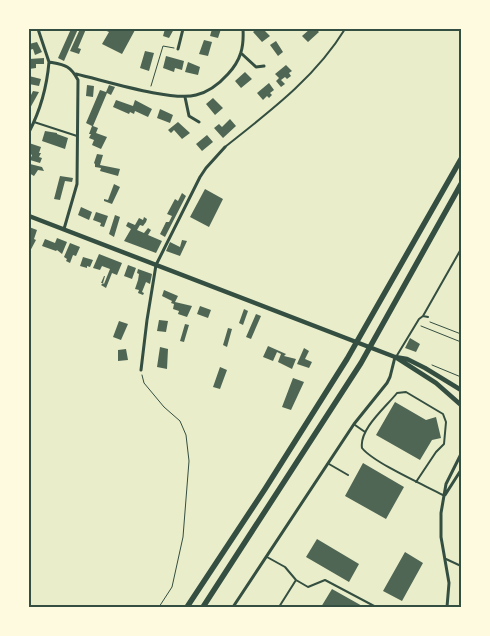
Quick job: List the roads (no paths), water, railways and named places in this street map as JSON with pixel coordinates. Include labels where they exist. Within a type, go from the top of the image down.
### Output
[{"type":"highway","points":[[187,607],[265,489],[347,359],[461,159]]},
{"type":"highway","points":[[203,607],[361,363],[461,184]]},
{"type":"main road","points":[[29,216],[395,357],[436,383],[461,405]]},
{"type":"main road","points":[[395,357],[407,359],[461,390]]},
{"type":"street","points":[[29,132],[48,77],[49,62],[38,29]]},
{"type":"street","points":[[178,49],[183,29]]},
{"type":"street","points":[[75,74],[150,92],[185,97],[195,96],[211,90],[234,68],[242,54],[243,29]]},
{"type":"street","points":[[242,54],[256,67],[264,66]]},
{"type":"street","points":[[49,62],[68,66],[78,80],[77,184],[64,229]]},
{"type":"street","points":[[185,97],[189,116],[199,122]]},
{"type":"street","points":[[141,370],[156,265],[200,177],[225,148]]},
{"type":"street","points":[[233,607],[355,422],[387,383],[395,357]]},
{"type":"street","points":[[447,607],[449,583],[441,528],[442,513],[446,484],[461,454]]},
{"type":"street","points":[[445,496],[461,470]]},
{"type":"lane","points":[[225,148],[307,79],[320,65],[345,29]]},
{"type":"lane","points":[[34,122],[78,136]]},
{"type":"lane","points":[[395,357],[423,316],[461,249]]},
{"type":"lane","points":[[423,316],[428,318]]},
{"type":"lane","points":[[416,482],[436,452],[444,444],[446,422],[441,412],[406,392],[400,392],[365,432],[362,444],[365,451],[416,482],[445,496]]},
{"type":"lane","points":[[355,422],[365,432]]},
{"type":"lane","points":[[327,463],[348,476]]},
{"type":"lane","points":[[267,556],[286,567],[296,580],[308,586],[325,580],[376,607]]},
{"type":"lane","points":[[446,559],[461,566]]},
{"type":"lane","points":[[280,607],[296,580]]}]
